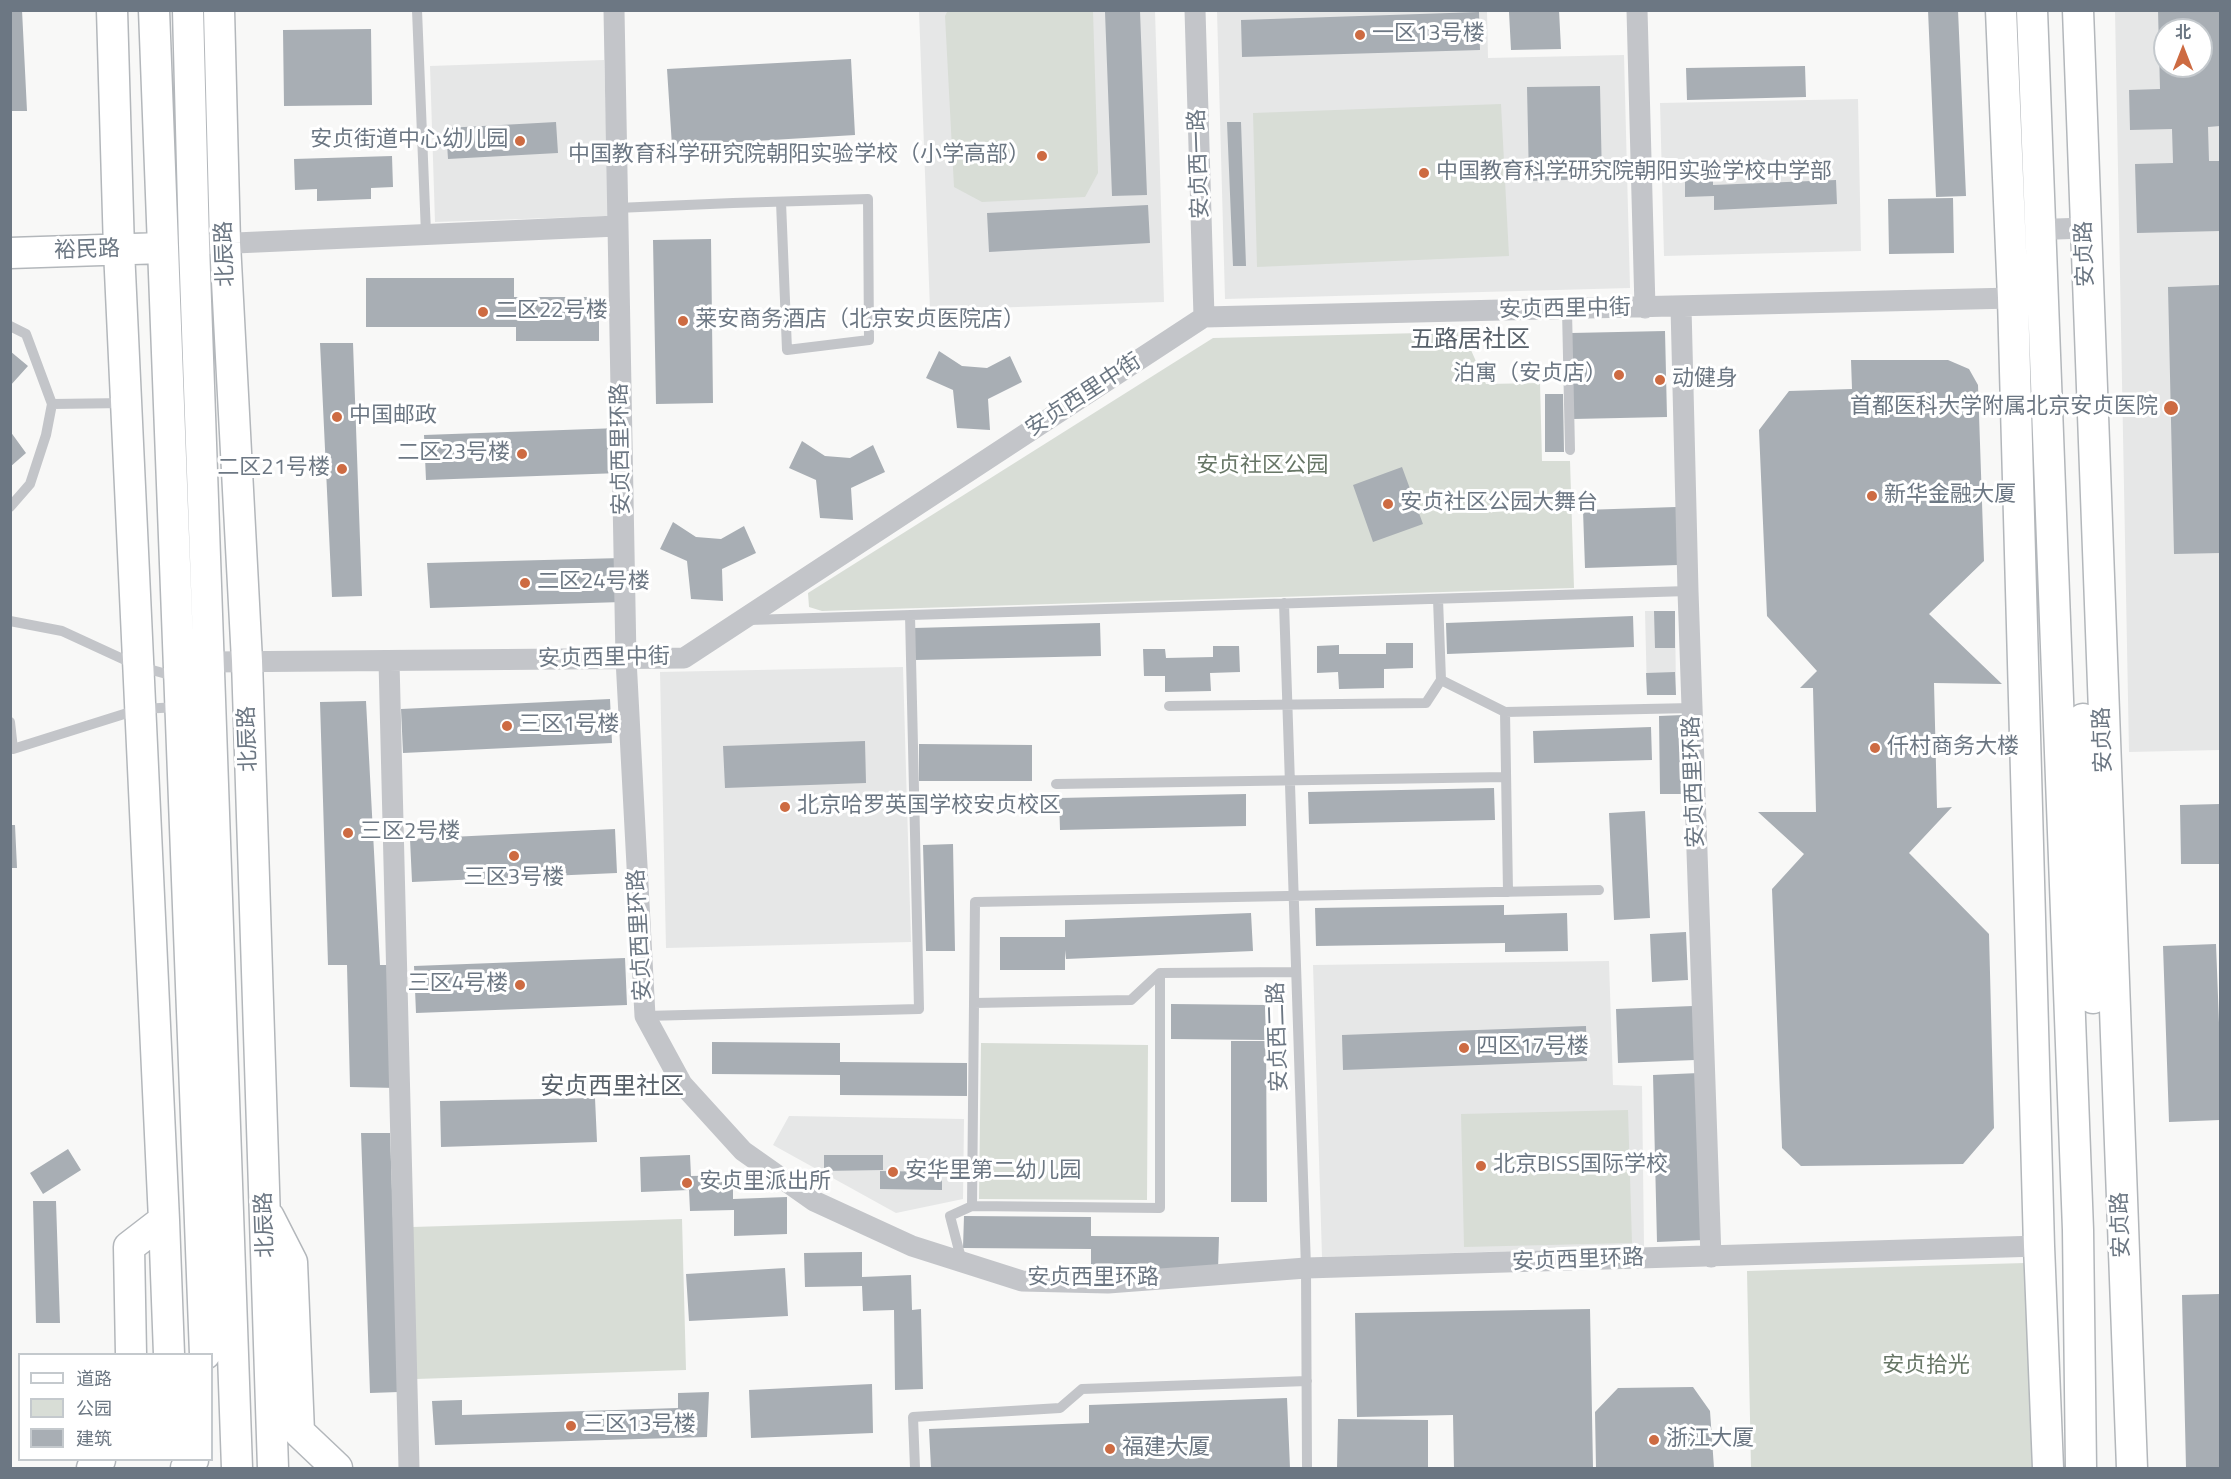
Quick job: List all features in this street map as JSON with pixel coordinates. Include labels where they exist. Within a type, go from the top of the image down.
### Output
[{"type":"street","points":[[112,10],[119,250],[169,1353]]},
{"type":"street","points":[[154,10],[205,1353]]},
{"type":"street","name":"北辰路","points":[[188,10],[194,244],[237,1457]]},
{"type":"street","name":"北辰路","points":[[219,10],[225,243],[247,662],[273,1468]]},
{"type":"street","name":"安贞西里环路","points":[[614,10],[626,659],[645,1016],[682,1084],[744,1151],[814,1201],[912,1246],[1023,1281],[1097,1283],[1306,1268],[2039,1246]]},
{"type":"street","name":"安贞西一路","points":[[1195,10],[1204,317]]},
{"type":"street","points":[[1637,10],[1645,308]]},
{"type":"street","name":"安贞路","points":[[2001,10],[2051,229]]},
{"type":"street","name":"安贞路","points":[[2032,10],[2051,229],[2085,477],[2088,891],[2105,1033],[2132,1468]]},
{"type":"street","name":"安贞路","points":[[2059,10],[2051,229],[2052,567],[2078,1230],[2081,1466]]},
{"type":"street","name":"安贞路","points":[[2048,1468],[2039,1246],[2013,298],[2051,229],[2078,10]]},
{"type":"street","points":[[194,244],[426,234],[617,217]]},
{"type":"street","name":"裕民路","points":[[10,253],[164,248]]},
{"type":"street","name":"安贞西里中街","points":[[209,662],[684,658],[1204,317],[2013,298]]},
{"type":"street","name":"安贞西里环路","points":[[1681,307],[1688,591],[1711,1257]]},
{"type":"street","points":[[2020,542],[2052,567]]},
{"type":"street","points":[[389,661],[409,1468]]},
{"type":"street","name":"安贞路","points":[[2105,1033],[2105,1233],[2112,1468]]},
{"type":"street","points":[[2035,1102],[2071,1050]]},
{"type":"street","points":[[266,1211],[292,1262],[299,1432],[337,1468]]},
{"type":"street","points":[[131,1353],[129,1247],[164,1220]]},
{"type":"street","points":[[2045,1401],[2081,1466]]},
{"type":"street","points":[[237,1457],[259,1468]]},
{"type":"lane","points":[[417,10],[426,234]]},
{"type":"lane","points":[[617,217],[781,202],[868,200],[869,340],[787,350],[781,202]]},
{"type":"lane","points":[[1567,310],[1570,450]]},
{"type":"lane","points":[[10,326],[26,334],[52,404],[46,435],[30,484],[10,507]]},
{"type":"lane","points":[[52,404],[126,403]]},
{"type":"lane","points":[[742,620],[1688,591]]},
{"type":"lane","points":[[1169,706],[1426,703],[1441,680],[1438,599]]},
{"type":"lane","name":"安贞西二路","points":[[1284,603],[1306,1268],[1307,1468]]},
{"type":"lane","points":[[645,1016],[919,1009],[910,615]]},
{"type":"lane","points":[[10,621],[62,631],[138,666],[180,678]]},
{"type":"lane","points":[[1441,680],[1504,712],[1692,708]]},
{"type":"lane","points":[[10,722],[13,749],[140,709],[181,707]]},
{"type":"lane","points":[[1504,712],[1508,892]]},
{"type":"lane","points":[[1056,784],[1506,777]]},
{"type":"lane","points":[[972,1206],[975,902],[1599,890]]},
{"type":"lane","points":[[974,1003],[1131,1000],[1160,973],[1296,972]]},
{"type":"lane","points":[[962,1262],[950,1216],[972,1206],[1160,1209],[1160,973]]},
{"type":"lane","points":[[915,1468],[913,1417],[1060,1408],[1082,1389],[1307,1381]]},
{"type":"shaded area","name":"中国教育科学研究院朝阳实验学校（小学高部）","points":[[919,11],[1155,11],[1164,302],[930,310]]},
{"type":"shaded area","name":"中国教育科学研究院朝阳实验学校中学部","points":[[1217,11],[1487,11],[1488,58],[1624,55],[1630,288],[1225,299]]},
{"type":"shaded area","name":"首都医科大学附属北京安贞医院","points":[[2115,11],[2220,11],[2220,750],[2129,752]]},
{"type":"shaded area","name":"安贞街道中心幼儿园","points":[[604,60],[609,216],[435,222],[430,66]]},
{"type":"shaded area","points":[[1858,99],[1861,251],[1664,256],[1660,103]]},
{"type":"shaded area","points":[[1645,611],[1675,611],[1676,695],[1647,695]]},
{"type":"shaded area","name":"北京哈罗英国学校安贞校区","points":[[903,667],[911,942],[666,948],[660,672]]},
{"type":"shaded area","name":"北京BISS国际学校","points":[[1609,961],[1613,1085],[1642,1086],[1644,1247],[1322,1257],[1313,965]]},
{"type":"shaded area","name":"安华里第二幼儿园","points":[[789,1116],[964,1119],[963,1199],[896,1213],[773,1145]]},
{"type":"green space","points":[[948,10],[1093,11],[1098,173],[1085,197],[982,202],[954,187],[945,16]]},
{"type":"green space","points":[[1501,104],[1509,256],[1257,267],[1253,113]]},
{"type":"green space","name":"安贞社区公园","points":[[1463,332],[1486,384],[1540,383],[1542,461],[1570,461],[1574,588],[822,611],[809,607],[808,593],[1213,338]]},
{"type":"green space","points":[[981,1043],[1148,1045],[1147,1200],[979,1199]]},
{"type":"green space","points":[[1628,1110],[1632,1243],[1464,1247],[1461,1114]]},
{"type":"green space","points":[[682,1219],[686,1370],[416,1379],[412,1227]]},
{"type":"green space","name":"安贞拾光","points":[[2025,1263],[2032,1468],[1751,1468],[1747,1271]]},
{"type":"building","points":[[10,10],[22,10],[27,111],[10,111]]},
{"type":"building","points":[[1559,10],[1561,49],[1511,50],[1509,12]]},
{"type":"building","points":[[1928,10],[1958,10],[1966,196],[1936,197]]},
{"type":"building","points":[[2158,10],[2220,10],[2220,126],[2208,127],[2209,161],[2220,161],[2220,231],[2137,233],[2135,164],[2173,163],[2172,129],[2130,130],[2129,90],[2160,89],[2160,78],[2213,78],[2213,18],[2158,18]]},
{"type":"building","points":[[1140,11],[1147,195],[1112,196],[1105,12]]},
{"type":"building","name":"一区13号楼","points":[[1479,12],[1480,50],[1242,57],[1241,20]]},
{"type":"building","points":[[371,29],[372,105],[284,106],[283,30]]},
{"type":"building","points":[[851,59],[855,135],[672,146],[667,69]]},
{"type":"building","points":[[1805,66],[1806,97],[1687,100],[1686,68]]},
{"type":"building","points":[[1600,86],[1602,179],[1529,181],[1527,87]]},
{"type":"building","points":[[556,122],[558,153],[448,159],[446,128]]},
{"type":"building","points":[[1227,122],[1241,122],[1246,266],[1233,266]]},
{"type":"building","points":[[392,156],[393,187],[371,188],[371,199],[317,201],[317,189],[295,190],[294,159]]},
{"type":"building","points":[[1685,170],[1713,170],[1713,185],[1836,180],[1837,204],[1714,210],[1714,196],[1685,197]]},
{"type":"building","points":[[1953,198],[1954,253],[1889,254],[1888,199]]},
{"type":"building","points":[[1148,205],[1150,243],[989,252],[987,213]]},
{"type":"building","name":"莱安商务酒店（北京安贞医院店）","points":[[711,239],[713,403],[656,404],[653,240]]},
{"type":"building","name":"二区22号楼","points":[[366,278],[514,278],[514,297],[599,297],[599,341],[516,341],[516,327],[366,327]]},
{"type":"building","points":[[2220,285],[2220,553],[2174,554],[2168,287]]},
{"type":"building","name":"泊寓（安贞店）","points":[[1665,331],[1667,417],[1573,419],[1571,333]]},
{"type":"building","name":"二区21号楼","points":[[320,343],[353,343],[362,596],[332,597]]},
{"type":"building","points":[[10,351],[28,366],[10,386]]},
{"type":"building","points":[[939,351],[962,366],[987,368],[1010,356],[1022,382],[988,399],[990,430],[957,428],[953,390],[926,378]]},
{"type":"building","points":[[1851,360],[1948,360],[1969,369],[1978,385],[1984,561],[1929,614],[2002,684],[1934,683],[1937,808],[1952,807],[1909,853],[1989,934],[1994,1128],[1963,1164],[1801,1166],[1782,1148],[1772,889],[1804,854],[1758,812],[1816,812],[1813,688],[1800,688],[1817,671],[1767,616],[1759,430],[1789,391],[1852,389]]},
{"type":"building","points":[[1545,394],[1563,394],[1564,452],[1545,452]]},
{"type":"building","name":"二区23号楼","points":[[619,428],[620,473],[426,480],[424,435]]},
{"type":"building","points":[[10,431],[26,453],[10,467]]},
{"type":"building","points":[[802,441],[825,456],[850,458],[873,445],[885,472],[851,488],[853,520],[820,518],[816,480],[789,468]]},
{"type":"building","name":"安贞社区公园大舞台","points":[[1402,467],[1423,524],[1373,542],[1353,485]]},
{"type":"building","points":[[1676,507],[1678,565],[1585,568],[1583,510]]},
{"type":"building","points":[[673,522],[696,537],[721,539],[744,526],[756,553],[722,569],[723,601],[691,599],[687,561],[660,549]]},
{"type":"building","name":"二区24号楼","points":[[622,558],[622,602],[430,608],[427,563]]},
{"type":"building","points":[[1654,611],[1675,611],[1675,648],[1655,648]]},
{"type":"building","points":[[1633,616],[1634,647],[1447,654],[1446,623]]},
{"type":"building","points":[[1100,623],[1101,656],[915,660],[914,628]]},
{"type":"building","points":[[1386,643],[1413,643],[1413,668],[1384,669],[1384,688],[1339,689],[1338,672],[1317,673],[1317,646],[1339,645],[1339,654],[1386,654]]},
{"type":"building","points":[[1213,646],[1239,646],[1240,672],[1210,673],[1211,691],[1165,692],[1165,676],[1144,676],[1143,649],[1165,649],[1166,658],[1213,657]]},
{"type":"building","points":[[1675,672],[1676,695],[1647,695],[1646,673]]},
{"type":"building","name":"三区1号楼","points":[[610,699],[612,743],[403,753],[401,709]]},
{"type":"building","name":"三区2号楼","points":[[366,701],[380,965],[392,965],[397,1088],[350,1087],[347,965],[328,965],[320,702]]},
{"type":"building","points":[[1683,715],[1684,794],[1660,794],[1659,716]]},
{"type":"building","points":[[1651,727],[1652,760],[1534,763],[1533,731]]},
{"type":"building","points":[[865,741],[866,783],[725,788],[723,746]]},
{"type":"building","points":[[919,744],[1032,745],[1032,781],[919,781]]},
{"type":"building","points":[[1494,788],[1495,820],[1309,824],[1308,792]]},
{"type":"building","points":[[1246,794],[1246,826],[1060,830],[1059,798]]},
{"type":"building","points":[[2220,804],[2220,864],[2181,864],[2180,805]]},
{"type":"building","points":[[1645,811],[1650,918],[1614,920],[1609,813]]},
{"type":"building","points":[[10,825],[15,825],[17,868],[10,868]]},
{"type":"building","name":"三区3号楼","points":[[615,829],[617,873],[412,882],[410,839]]},
{"type":"building","points":[[953,844],[955,951],[926,951],[923,845]]},
{"type":"building","points":[[1504,905],[1504,915],[1567,913],[1568,951],[1505,952],[1505,943],[1316,946],[1315,908]]},
{"type":"building","points":[[1251,913],[1253,951],[1066,959],[1065,950],[1065,970],[1000,970],[1000,937],[1065,937],[1065,920]]},
{"type":"building","points":[[1686,932],[1688,980],[1652,982],[1650,934]]},
{"type":"building","points":[[2216,944],[2220,1120],[2169,1122],[2163,946]]},
{"type":"building","name":"三区4号楼","points":[[625,958],[627,1005],[416,1013],[414,966]]},
{"type":"building","points":[[1171,1004],[1267,1005],[1266,1040],[1171,1039]]},
{"type":"building","points":[[1693,1006],[1695,1060],[1618,1063],[1616,1009]]},
{"type":"building","name":"四区17号楼","points":[[1586,1026],[1587,1061],[1343,1070],[1342,1035]]},
{"type":"building","points":[[1231,1041],[1266,1041],[1267,1202],[1231,1202]]},
{"type":"building","points":[[712,1042],[840,1043],[840,1062],[967,1063],[967,1096],[840,1095],[840,1075],[712,1074]]},
{"type":"building","points":[[1699,1073],[1704,1240],[1657,1242],[1653,1075]]},
{"type":"building","points":[[595,1098],[597,1142],[441,1147],[440,1101]]},
{"type":"building","points":[[361,1133],[390,1133],[399,1392],[370,1393]]},
{"type":"building","points":[[68,1149],[81,1170],[43,1194],[30,1173]]},
{"type":"building","name":"安贞里派出所","points":[[690,1155],[691,1176],[733,1175],[733,1199],[787,1197],[787,1234],[734,1236],[734,1210],[690,1211],[689,1190],[641,1192],[640,1157]]},
{"type":"building","points":[[824,1155],[883,1155],[883,1170],[824,1171]]},
{"type":"building","points":[[880,1171],[942,1172],[942,1190],[880,1189]]},
{"type":"building","points":[[33,1201],[56,1201],[60,1323],[36,1323]]},
{"type":"building","points":[[964,1216],[1091,1217],[1091,1236],[1219,1237],[1218,1270],[1091,1269],[1091,1249],[963,1248]]},
{"type":"building","points":[[862,1252],[862,1277],[911,1275],[912,1310],[921,1309],[923,1389],[895,1390],[894,1310],[863,1311],[862,1286],[805,1287],[804,1253]]},
{"type":"building","points":[[785,1268],[788,1316],[689,1321],[686,1274]]},
{"type":"building","points":[[2220,1294],[2220,1468],[2186,1468],[2182,1295]]},
{"type":"building","points":[[1590,1309],[1593,1468],[1454,1468],[1453,1415],[1357,1417],[1355,1313]]},
{"type":"building","points":[[872,1384],[873,1433],[751,1438],[749,1390]]},
{"type":"building","name":"浙江大厦","points":[[1693,1387],[1710,1411],[1714,1468],[1596,1468],[1595,1412],[1618,1388]]},
{"type":"building","name":"三区13号楼","points":[[709,1392],[707,1437],[435,1445],[432,1401],[462,1400],[462,1415],[678,1408],[678,1393]]},
{"type":"building","name":"福建大厦","points":[[1287,1398],[1290,1468],[931,1468],[929,1429],[1089,1423],[1089,1405]]},
{"type":"building","points":[[1338,1419],[1428,1420],[1428,1468],[1337,1468]]},
{"type":"place","name":"一区13号楼","points":[[1360,35]]},
{"type":"place","name":"安贞街道中心幼儿园","points":[[520,141]]},
{"type":"place","name":"中国教育科学研究院朝阳实验学校（小学高部）","points":[[1042,156]]},
{"type":"place","name":"中国教育科学研究院朝阳实验学校中学部","points":[[1424,173]]},
{"type":"place","name":"二区22号楼","points":[[483,312]]},
{"type":"place","name":"莱安商务酒店（北京安贞医院店）","points":[[683,321]]},
{"type":"place","name":"泊寓（安贞店）","points":[[1619,375]]},
{"type":"place","name":"动健身","points":[[1660,380]]},
{"type":"place","name":"首都医科大学附属北京安贞医院","points":[[2171,408]]},
{"type":"place","name":"中国邮政","points":[[337,417]]},
{"type":"place","name":"二区23号楼","points":[[522,454]]},
{"type":"place","name":"二区21号楼","points":[[342,469]]},
{"type":"place","name":"新华金融大厦","points":[[1872,496]]},
{"type":"place","name":"安贞社区公园大舞台","points":[[1388,504]]},
{"type":"place","name":"二区24号楼","points":[[525,583]]},
{"type":"place","name":"三区1号楼","points":[[507,726]]},
{"type":"place","name":"仟村商务大楼","points":[[1875,748]]},
{"type":"place","name":"北京哈罗英国学校安贞校区","points":[[785,807]]},
{"type":"place","name":"三区2号楼","points":[[348,833]]},
{"type":"place","name":"三区3号楼","points":[[514,856]]},
{"type":"place","name":"三区4号楼","points":[[520,985]]},
{"type":"place","name":"四区17号楼","points":[[1464,1048]]},
{"type":"place","name":"北京BISS国际学校","points":[[1481,1166]]},
{"type":"place","name":"安华里第二幼儿园","points":[[893,1172]]},
{"type":"place","name":"安贞里派出所","points":[[687,1183]]},
{"type":"place","name":"三区13号楼","points":[[571,1426]]},
{"type":"place","name":"浙江大厦","points":[[1654,1440]]},
{"type":"place","name":"福建大厦","points":[[1110,1449]]},
{"type":"district","name":"五路居社区","points":[[1470,341]]},
{"type":"district","name":"安贞西里社区","points":[[612,1088]]}]
